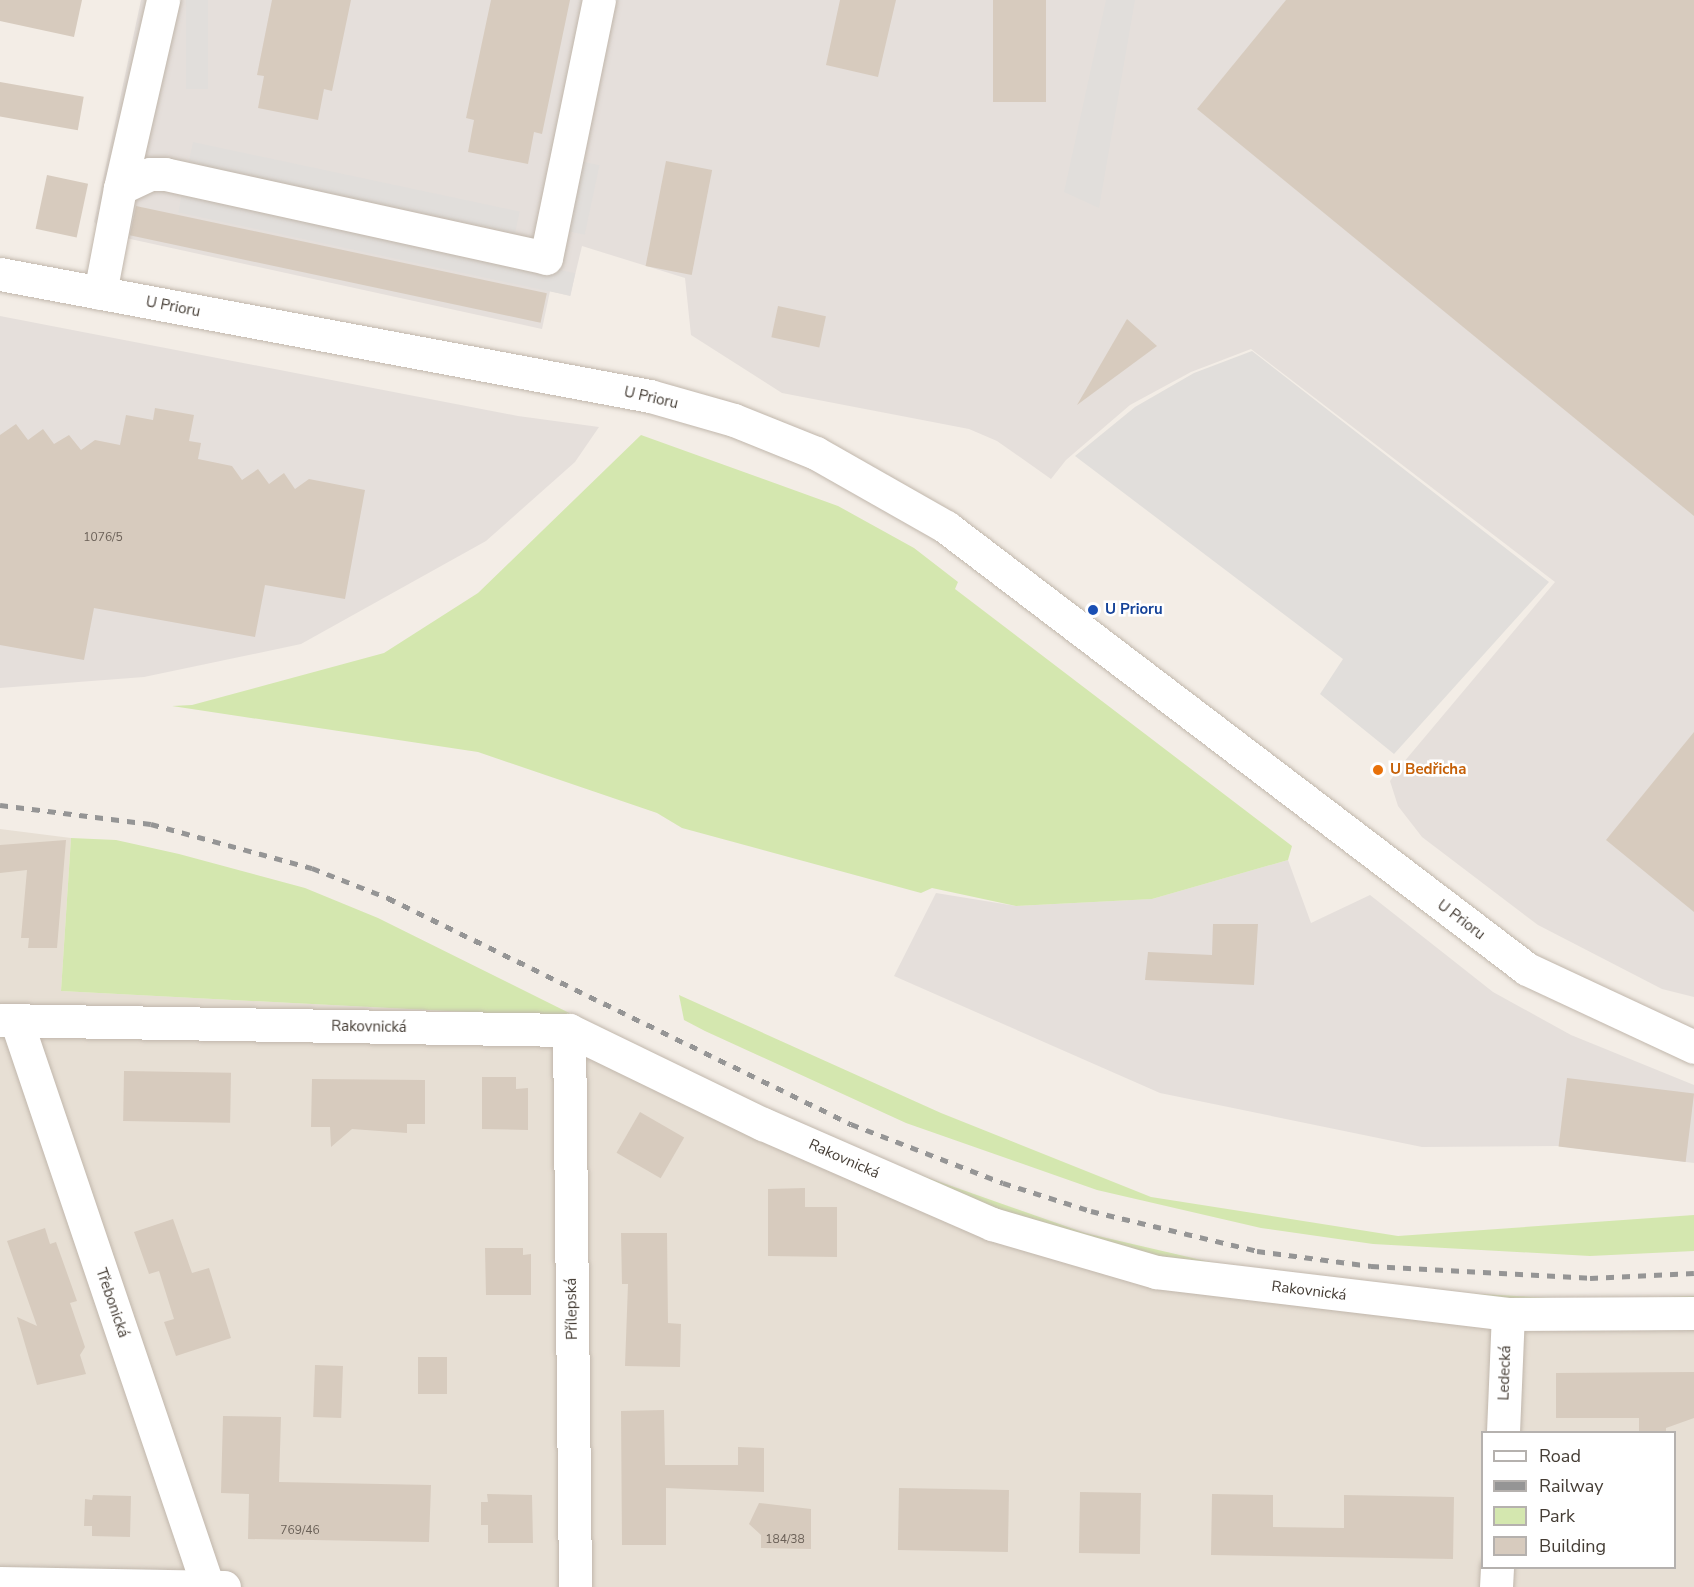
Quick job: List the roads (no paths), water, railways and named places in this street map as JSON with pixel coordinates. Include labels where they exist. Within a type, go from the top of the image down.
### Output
[{"type":"street","points":[[100,293],[120,188],[163,0]]},
{"type":"street","points":[[120,188],[150,174],[165,174],[546,258],[599,0]]},
{"type":"street","points":[[148,73],[157,122],[150,174]]},
{"type":"street","name":"U Prioru","points":[[0,274],[650,396],[734,420],[816,453],[946,527],[1527,969],[1694,1047]]},
{"type":"street","name":"Rakovnická","points":[[8,1020],[569,1030],[763,1124],[992,1224],[1156,1272],[1508,1314],[1694,1313]]},
{"type":"street","name":"Třebonická","points":[[8,1020],[208,1587]]},
{"type":"street","name":"Přílepská","points":[[569,1030],[575,1587]]},
{"type":"street","name":"Ledecká","points":[[1503,1431],[1508,1314]]},
{"type":"street","points":[[1496,1587],[1497,1569]]},
{"type":"street","points":[[0,1583],[224,1587]]},
{"type":"railway","points":[[0,805],[151,824],[312,868],[388,898],[851,1124],[1003,1183],[1091,1211],[1257,1251],[1371,1266],[1590,1278],[1694,1273]]},
{"type":"place","name":"U Prioru","points":[[1093,610]]},
{"type":"place","name":"U Bedřicha","points":[[1378,770]]}]
